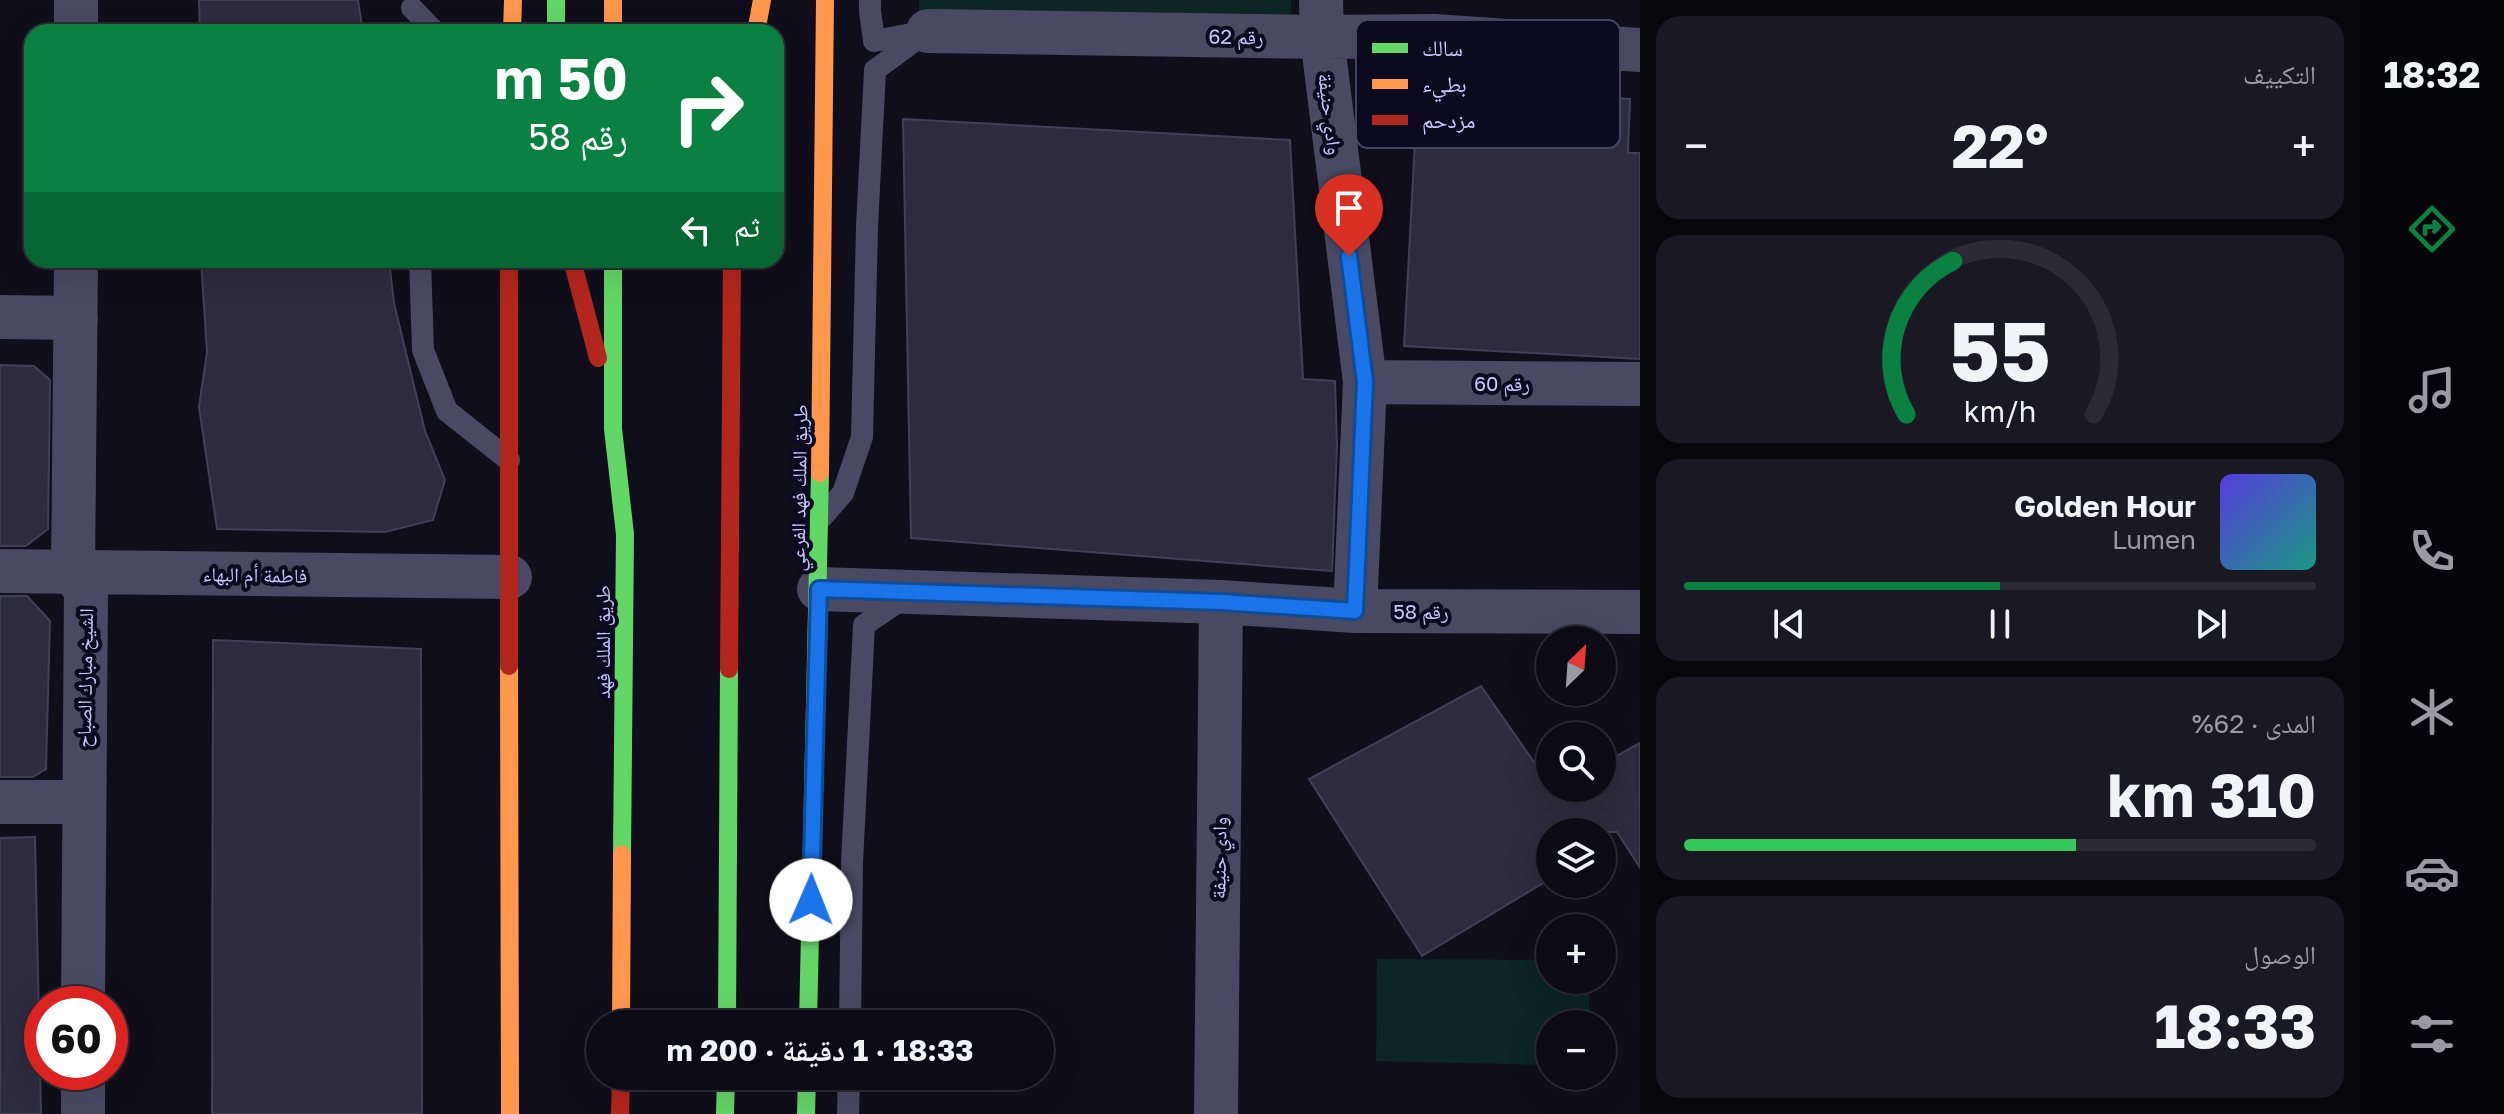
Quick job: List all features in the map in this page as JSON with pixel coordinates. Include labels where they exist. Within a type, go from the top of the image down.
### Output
[{"type":"main road","points":[[512,24],[513,0]]},
{"type":"main road","points":[[556,0],[556,24]]},
{"type":"main road","points":[[613,0],[613,24]]},
{"type":"main road","points":[[758,24],[762,0]]},
{"type":"main road","name":"طريق الملك فهد الفرعي","points":[[808,1010],[819,589],[825,0]]},
{"type":"main road","points":[[509,268],[510,1114]]},
{"type":"main road","points":[[574,268],[603,373],[613,429]]},
{"type":"main road","name":"طريق الملك فهد","points":[[613,268],[613,429],[625,534],[621,1010]]},
{"type":"main road","points":[[727,1010],[732,268]]},
{"type":"main road","points":[[620,1114],[621,1090]]},
{"type":"main road","points":[[725,1114],[726,1090]]},
{"type":"main road","points":[[806,1114],[807,1090]]},
{"type":"street","points":[[76,0],[76,24]]},
{"type":"street","name":"رقم 62","points":[[928,31],[1322,18],[1434,18]]},
{"type":"street","name":"وادي حنيفة","points":[[1322,18],[1365,382],[1355,611]]},
{"type":"street","name":"رقم 62","points":[[1620,47],[1640,50]]},
{"type":"street","name":"الشيخ مبارك الصباح","points":[[76,268],[73,572],[86,590],[83,986]]},
{"type":"street","points":[[0,317],[76,318]]},
{"type":"street","name":"رقم 60","points":[[1365,382],[1640,384]]},
{"type":"street","name":"فاطمة أم البهاء","points":[[0,571],[510,577]]},
{"type":"street","name":"رقم 58","points":[[819,589],[1221,602],[1355,611],[1640,612]]},
{"type":"street","name":"وادي حنيفة","points":[[1216,1114],[1221,602]]},
{"type":"street","points":[[0,802],[83,802]]},
{"type":"street","points":[[83,1090],[83,1114]]},
{"type":"lane","name":"رقم 62","points":[[870,0],[874,41],[928,31]]},
{"type":"lane","points":[[412,4],[413,24]]},
{"type":"lane","points":[[412,4],[428,24]]},
{"type":"lane","points":[[820,520],[843,493],[862,437],[867,227],[875,70],[928,31]]},
{"type":"lane","points":[[420,268],[423,350],[447,411],[510,461]]},
{"type":"lane","points":[[850,1010],[852,863],[864,625],[912,592]]},
{"type":"lane","points":[[848,1114],[849,1090]]},
{"type":"green space","points":[[919,0],[1291,0],[1291,32],[919,21]]},
{"type":"green space","points":[[1377,959],[1536,960],[1536,994],[1589,994],[1590,1010],[1536,1010],[1536,1065],[1376,1061]]},
{"type":"building","points":[[199,0],[358,0],[362,24],[200,24]]},
{"type":"building","points":[[1620,98],[1630,99],[1628,153],[1640,153],[1640,359],[1404,346],[1415,148],[1620,148]]},
{"type":"building","points":[[903,119],[1290,140],[1303,379],[1335,381],[1337,445],[1332,571],[911,538]]},
{"type":"building","points":[[202,268],[390,268],[394,303],[425,431],[445,480],[433,520],[385,532],[217,529],[199,407],[207,352]]},
{"type":"building","points":[[0,365],[34,366],[50,380],[48,529],[26,546],[0,546]]},
{"type":"building","points":[[0,596],[27,596],[50,621],[46,769],[33,777],[0,777]]},
{"type":"building","points":[[213,640],[421,649],[422,1114],[212,1114]]},
{"type":"building","points":[[1481,686],[1536,765],[1536,802],[1616,802],[1616,756],[1640,743],[1640,868],[1616,832],[1616,818],[1536,818],[1536,887],[1422,956],[1309,779]]},
{"type":"building","points":[[35,837],[38,986],[24,986],[24,1090],[40,1090],[41,1114],[0,1114],[0,838]]},
{"type":"traffic: fast","points":[[556,0],[556,24]]},
{"type":"traffic: fast","points":[[613,268],[613,429],[625,534],[622,854]]},
{"type":"traffic: fast","points":[[808,1010],[820,473]]},
{"type":"traffic: fast","points":[[727,1010],[729,669]]},
{"type":"traffic: fast","points":[[725,1114],[726,1090]]},
{"type":"traffic: fast","points":[[806,1114],[807,1090]]},
{"type":"traffic: slow","points":[[512,24],[513,0]]},
{"type":"traffic: slow","points":[[613,0],[613,24]]},
{"type":"traffic: slow","points":[[758,24],[762,0]]},
{"type":"traffic: slow","points":[[820,473],[825,0]]},
{"type":"traffic: slow","points":[[509,666],[510,1114]]},
{"type":"traffic: slow","points":[[621,1010],[622,854]]},
{"type":"traffic: jam","points":[[509,268],[509,666]]},
{"type":"traffic: jam","points":[[574,268],[598,358]]},
{"type":"traffic: jam","points":[[729,669],[732,268]]},
{"type":"traffic: jam","points":[[620,1114],[621,1090]]},
{"type":"route","points":[[811,900],[819,589],[1221,602],[1355,611],[1365,382],[1349,256]]}]
